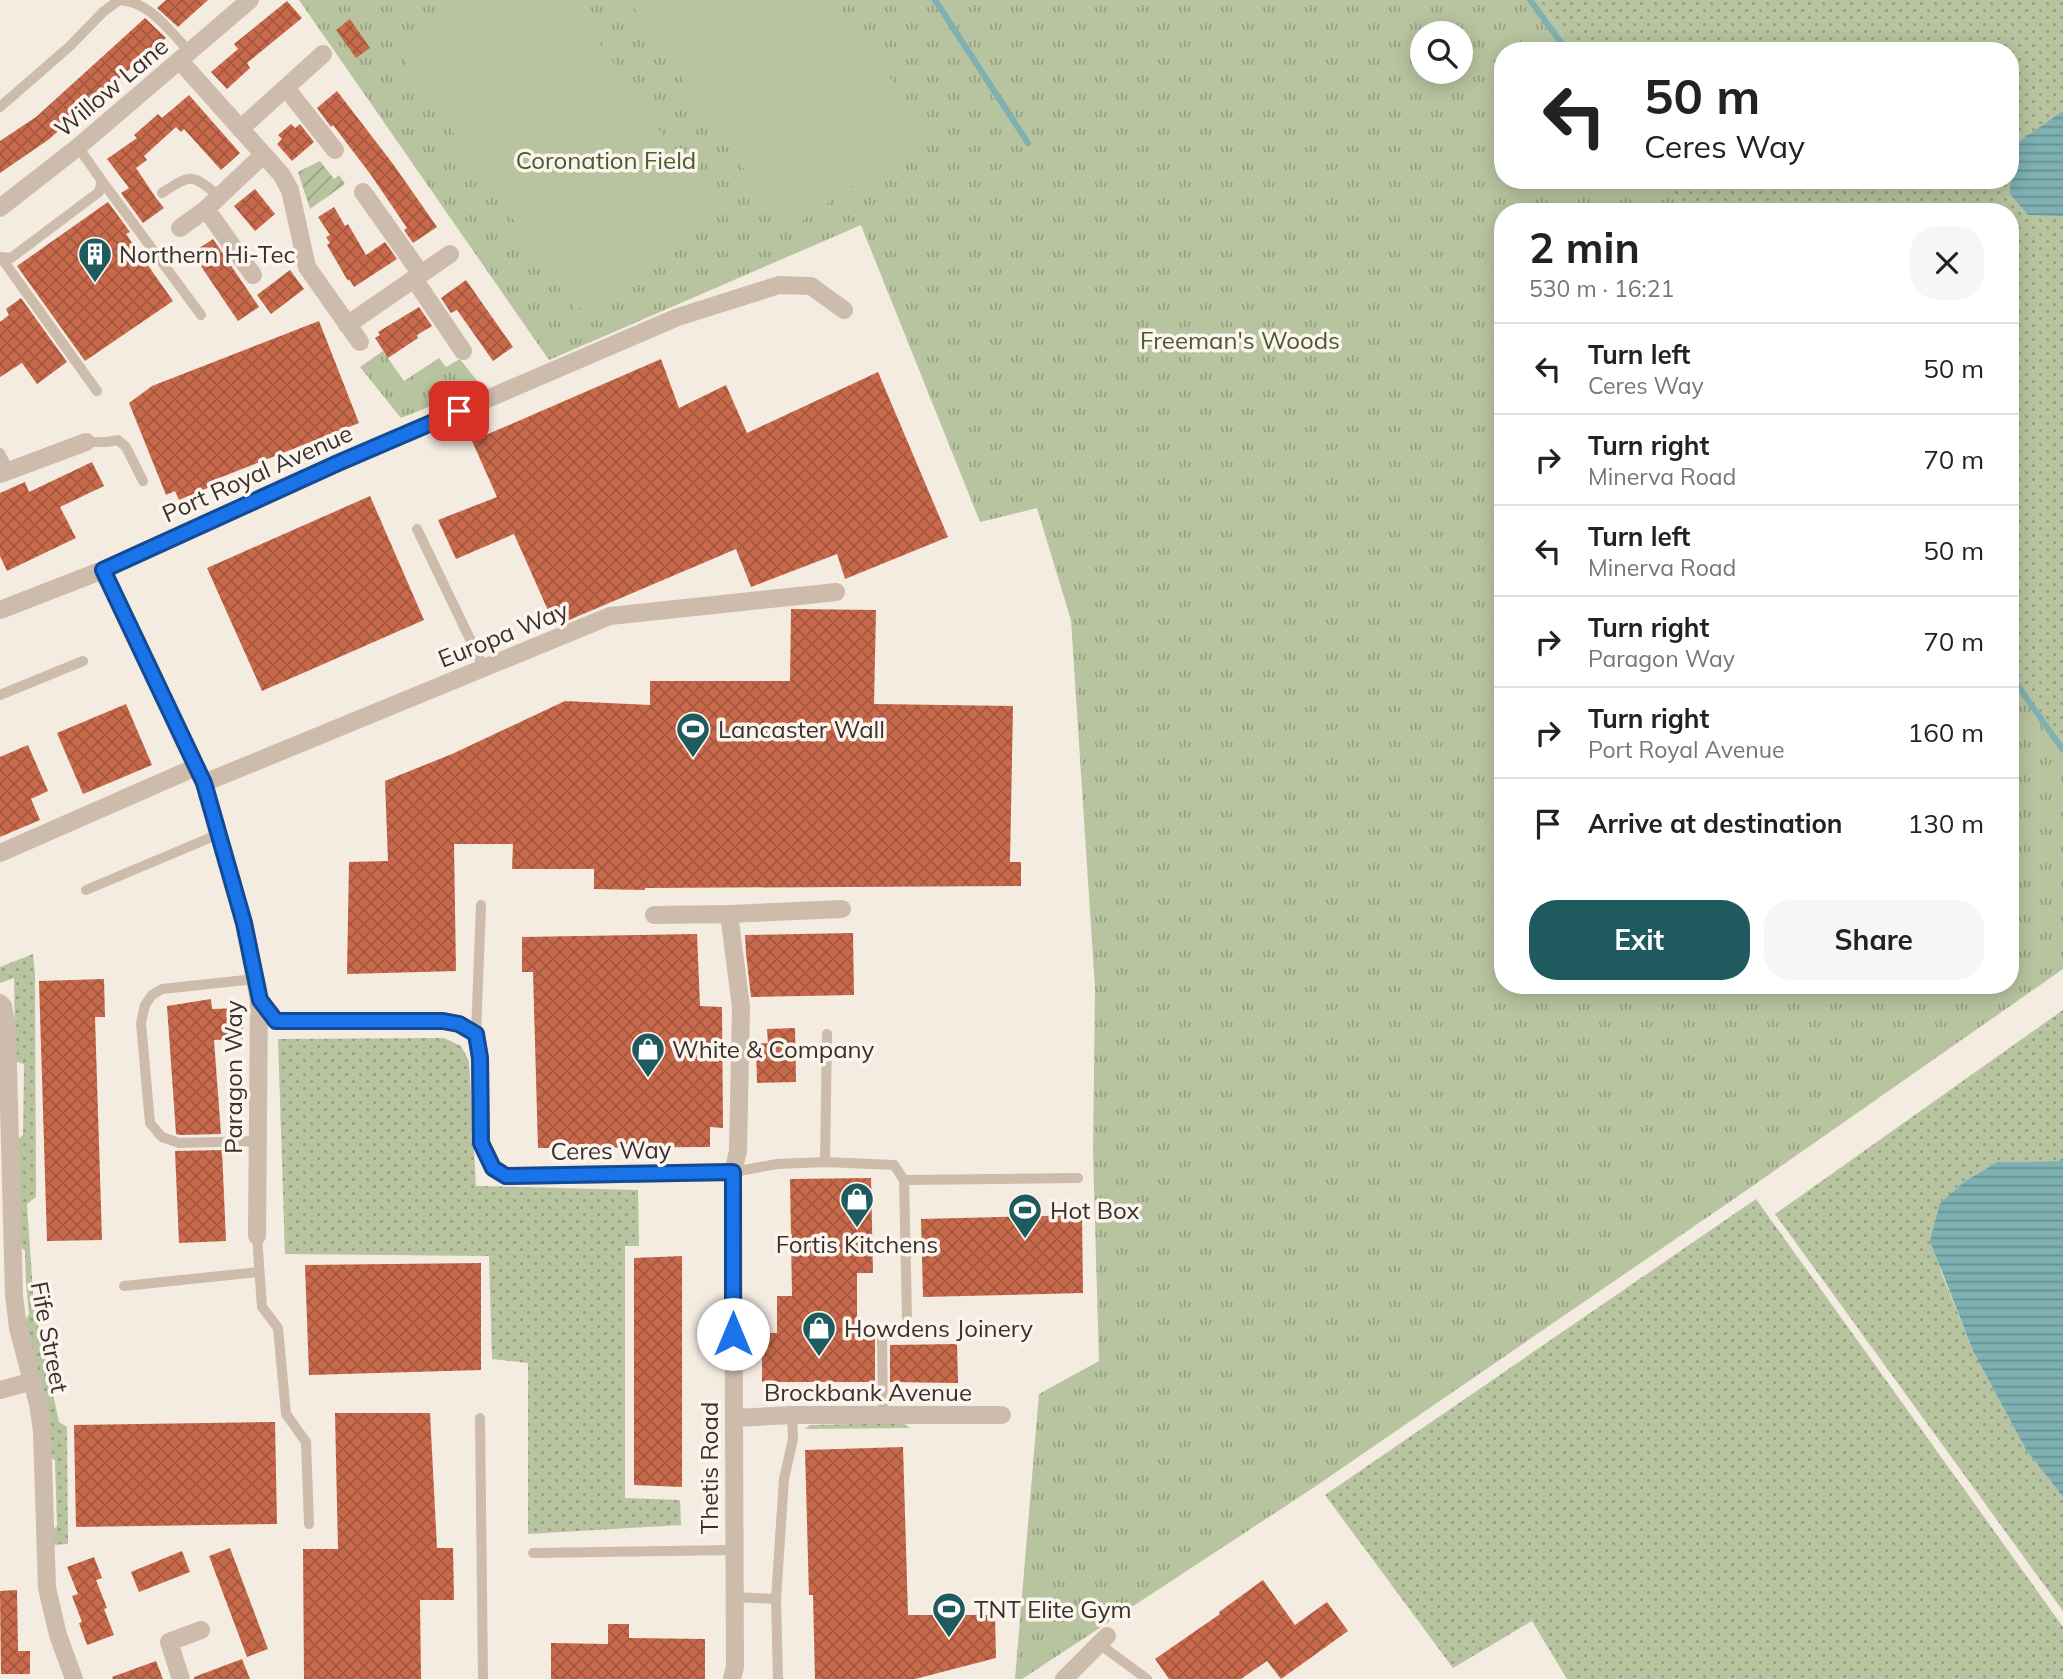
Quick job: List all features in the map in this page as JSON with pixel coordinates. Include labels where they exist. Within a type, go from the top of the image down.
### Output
[{"type":"street","name":"Willow Lane","points":[[0,208],[185,57],[243,2]]},
{"type":"street","points":[[240,130],[323,54]]},
{"type":"street","points":[[185,57],[240,130],[281,174],[290,190],[307,267],[360,342]]},
{"type":"street","points":[[286,88],[335,150]]},
{"type":"street","points":[[180,228],[212,203],[263,155]]},
{"type":"street","points":[[363,192],[463,351]]},
{"type":"street","points":[[212,203],[253,275]]},
{"type":"street","points":[[347,325],[450,254]]},
{"type":"street","name":"Port Royal Avenue","points":[[0,610],[103,570],[338,463],[678,317],[779,285],[811,286],[844,310]]},
{"type":"street","points":[[4,472],[86,442]]},
{"type":"street","name":"Paragon Way","points":[[103,570],[200,775],[244,923],[260,1000],[257,1236]]},
{"type":"street","name":"Europa Way","points":[[0,853],[484,668],[610,617],[836,592]]},
{"type":"street","points":[[653,915],[842,909]]},
{"type":"street","name":"Thetis Road","points":[[729,914],[741,1007],[738,1151],[733,1172],[735,1667],[732,1679]]},
{"type":"street","points":[[260,1000],[276,1021],[443,1021],[459,1024],[476,1034]]},
{"type":"street","name":"Fife Street","points":[[0,1003],[3,1006],[7,1029],[5,1206],[14,1295],[18,1328],[38,1404],[47,1588],[58,1635],[74,1679]]},
{"type":"street","name":"Ceres Way","points":[[476,1034],[480,1058],[481,1143],[493,1168],[506,1176],[733,1172]]},
{"type":"street","points":[[0,1390],[33,1381]]},
{"type":"street","name":"Brockbank Avenue","points":[[735,1418],[792,1415],[1002,1415]]},
{"type":"street","points":[[181,1679],[169,1642],[201,1630]]},
{"type":"street","points":[[1064,1679],[1102,1640]]},
{"type":"lane","points":[[0,107],[119,0],[133,3],[151,12],[185,57]]},
{"type":"lane","points":[[78,147],[201,315]]},
{"type":"lane","points":[[162,193],[185,178],[194,178],[212,203]]},
{"type":"lane","points":[[1,258],[11,258],[99,192],[102,181]]},
{"type":"lane","points":[[1,258],[97,391]]},
{"type":"lane","points":[[86,442],[118,440],[127,447],[144,481]]},
{"type":"lane","points":[[0,453],[4,472]]},
{"type":"lane","points":[[418,529],[484,668]]},
{"type":"lane","points":[[0,695],[83,661]]},
{"type":"lane","points":[[86,890],[219,834]]},
{"type":"lane","points":[[476,1034],[481,905]]},
{"type":"lane","points":[[255,979],[162,989],[152,995],[145,1005],[141,1023],[150,1123],[162,1137],[178,1143],[258,1141]]},
{"type":"lane","points":[[825,1163],[827,1034]]},
{"type":"lane","points":[[733,1172],[776,1164],[894,1166],[904,1180],[907,1317]]},
{"type":"lane","points":[[904,1180],[1078,1178]]},
{"type":"lane","points":[[257,1236],[262,1307],[278,1328],[285,1414],[306,1442],[309,1524]]},
{"type":"lane","points":[[124,1286],[259,1272]]},
{"type":"lane","points":[[882,1335],[883,1417]]},
{"type":"lane","points":[[778,1679],[776,1599],[784,1479],[793,1440],[792,1415]]},
{"type":"lane","points":[[480,1418],[483,1679]]},
{"type":"lane","points":[[533,1553],[734,1550]]},
{"type":"lane","points":[[734,1597],[776,1599]]},
{"type":"lane","points":[[1102,1640],[1147,1679]]},
{"type":"green space","name":"Freeman's Woods","points":[[299,0],[1539,0],[1568,42],[1494,42],[1494,189],[1671,189],[1681,203],[1494,203],[1494,994],[2019,994],[2019,687],[2063,754],[2063,969],[1313,1488],[1022,1679],[1015,1679],[1039,1394],[1099,1361],[1093,1153],[1095,988],[1071,620],[1037,508],[980,522],[861,225],[549,360]]},
{"type":"green space","name":"Coronation Field","points":[[473,0],[570,0],[717,214],[576,311],[398,52]]},
{"type":"green space","points":[[628,0],[836,0],[929,134],[787,231]]},
{"type":"green space","points":[[1539,0],[2063,0],[2063,754],[2019,687],[2019,203],[1681,203],[1671,189],[2019,189],[2019,42],[1568,42]]},
{"type":"green space","points":[[320,161],[334,179],[339,175],[345,184],[310,209],[298,172]]},
{"type":"green space","points":[[383,351],[404,381],[439,358],[446,367],[460,359],[481,386],[401,418],[360,367]]},
{"type":"green space","points":[[33,954],[36,1197],[27,1204],[34,1307],[59,1422],[67,1427],[68,1544],[51,1545],[51,1531],[57,1526],[55,1460],[49,1458],[25,1321],[29,1314],[25,1251],[19,1245],[17,1140],[23,1135],[24,1064],[15,1061],[14,978],[0,983],[0,967]]},
{"type":"green space","points":[[2063,1010],[2063,1157],[2059,1161],[1997,1162],[1965,1181],[1940,1203],[1940,1269],[1973,1351],[2026,1450],[2063,1497],[2063,1611],[1775,1214]]},
{"type":"green space","points":[[444,1038],[461,1046],[469,1061],[476,1186],[638,1190],[639,1246],[625,1246],[625,1498],[680,1500],[681,1525],[528,1534],[528,1363],[492,1359],[489,1256],[285,1254],[278,1039]]},
{"type":"green space","points":[[1756,1199],[2063,1627],[2063,1679],[1567,1679],[1532,1621],[1453,1668],[1325,1495]]},
{"type":"green space","points":[[903,1423],[910,1428],[805,1429],[810,1425]]},
{"type":"water","points":[[2063,111],[2063,216],[2028,215],[2010,194],[2010,189],[2019,189],[2019,142]]},
{"type":"water","points":[[2063,1157],[2063,1497],[2026,1450],[1973,1351],[1930,1241],[1940,1203],[1965,1181],[1997,1162],[2059,1161]]},
{"type":"building","points":[[166,0],[208,0],[178,27],[157,8]]},
{"type":"building","points":[[287,1],[302,18],[247,63],[250,68],[227,89],[211,72],[238,49],[234,44]]},
{"type":"building","points":[[145,18],[166,38],[48,140],[0,173],[0,141],[36,117]]},
{"type":"building","points":[[350,19],[370,48],[356,58],[336,30]]},
{"type":"building","points":[[337,91],[437,227],[413,243],[404,230],[407,228],[371,175],[317,108]]},
{"type":"building","points":[[189,95],[240,153],[221,170],[184,129],[181,132],[176,127],[144,156],[147,160],[136,168],[164,208],[143,223],[121,193],[129,188],[107,159],[137,138],[134,135],[158,114],[162,118]]},
{"type":"building","points":[[291,124],[295,128],[300,124],[314,142],[292,161],[277,144],[282,139],[278,135]]},
{"type":"building","points":[[255,189],[275,214],[255,231],[234,206]]},
{"type":"building","name":"Northern Hi-Tec","points":[[108,202],[130,232],[126,234],[173,301],[85,361],[17,266]]},
{"type":"building","points":[[334,207],[345,226],[348,224],[366,255],[385,242],[397,259],[354,287],[327,245],[330,243],[326,237],[330,235],[318,217]]},
{"type":"building","points":[[213,239],[259,307],[238,321],[192,253]]},
{"type":"building","points":[[290,270],[304,289],[271,314],[257,295]]},
{"type":"building","points":[[466,280],[513,347],[493,361],[457,310],[451,313],[441,298]]},
{"type":"building","points":[[21,298],[67,362],[37,384],[22,363],[0,377],[0,322],[9,315],[6,309]]},
{"type":"building","points":[[419,307],[432,326],[388,358],[375,338],[380,335],[378,332]]},
{"type":"building","points":[[319,321],[359,423],[214,480],[215,485],[179,500],[175,491],[166,495],[129,403],[152,386]]},
{"type":"building","points":[[661,359],[679,408],[726,385],[747,433],[878,372],[948,537],[845,579],[837,554],[751,587],[736,549],[555,626],[514,534],[456,559],[438,520],[497,497],[472,441]]},
{"type":"building","points":[[92,462],[104,486],[60,507],[76,538],[7,571],[0,556],[0,493],[25,482],[29,492]]},
{"type":"building","points":[[370,496],[424,620],[262,691],[207,568]]},
{"type":"building","points":[[791,609],[876,610],[874,704],[1013,706],[1010,862],[1021,862],[1021,886],[594,889],[594,869],[512,869],[513,844],[454,844],[456,971],[347,974],[349,862],[388,861],[385,781],[452,754],[565,701],[650,705],[650,681],[790,681]]},
{"type":"building","points":[[126,704],[152,765],[83,794],[57,733]]},
{"type":"building","points":[[28,745],[48,791],[31,799],[40,820],[0,837],[0,757]]},
{"type":"building","points":[[853,933],[854,995],[751,997],[745,935]]},
{"type":"building","points":[[697,934],[700,1006],[722,1007],[723,1128],[710,1127],[710,1147],[538,1148],[533,972],[522,972],[522,937]]},
{"type":"building","points":[[104,979],[105,1017],[95,1017],[102,1240],[47,1241],[39,981]]},
{"type":"building","points":[[211,999],[212,1009],[242,1008],[243,1039],[214,1040],[221,1134],[180,1135],[176,1134],[167,1006]]},
{"type":"building","points":[[795,1028],[796,1082],[757,1083],[756,1044],[768,1043],[767,1029]]},
{"type":"building","points":[[222,1150],[226,1241],[179,1243],[175,1151]]},
{"type":"building","points":[[871,1178],[873,1273],[857,1273],[857,1333],[875,1333],[875,1382],[762,1382],[762,1333],[777,1333],[777,1296],[792,1296],[790,1179]]},
{"type":"building","points":[[1082,1215],[1083,1293],[923,1297],[921,1219]]},
{"type":"building","points":[[682,1256],[682,1487],[634,1485],[634,1258]]},
{"type":"building","points":[[481,1263],[481,1370],[309,1375],[305,1265]]},
{"type":"building","points":[[957,1344],[958,1383],[890,1382],[890,1345]]},
{"type":"building","points":[[335,1413],[430,1413],[437,1548],[453,1548],[454,1600],[420,1600],[421,1679],[304,1679],[303,1549],[338,1549]]},
{"type":"building","points":[[275,1422],[277,1524],[76,1527],[74,1425]]},
{"type":"building","points":[[903,1447],[908,1615],[995,1615],[996,1658],[915,1679],[815,1679],[813,1595],[809,1595],[805,1450]]},
{"type":"building","points":[[230,1548],[268,1649],[247,1657],[209,1556]]},
{"type":"building","points":[[182,1551],[190,1572],[139,1592],[131,1572]]},
{"type":"building","points":[[94,1557],[102,1578],[96,1580],[114,1635],[87,1645],[72,1596],[78,1594],[67,1567]]},
{"type":"building","points":[[1263,1580],[1295,1625],[1327,1602],[1348,1631],[1281,1679],[1267,1661],[1241,1679],[1169,1679],[1155,1659]]},
{"type":"building","points":[[17,1590],[18,1651],[30,1651],[30,1674],[1,1674],[0,1591]]},
{"type":"building","points":[[608,1624],[629,1624],[629,1638],[705,1639],[705,1679],[551,1679],[551,1643],[608,1644]]},
{"type":"building","points":[[242,1659],[250,1679],[194,1679],[194,1677]]},
{"type":"building","points":[[156,1661],[163,1679],[112,1677]]},
{"type":"waterway","points":[[935,0],[1028,143]]},
{"type":"waterway","points":[[1530,0],[1560,42]]},
{"type":"waterway","points":[[2019,687],[2063,750]]},
{"type":"place","name":"Northern Hi-Tec","points":[[95,284]]},
{"type":"place","name":"Lancaster Wall","points":[[693,759]]},
{"type":"place","name":"White & Company","points":[[648,1079]]},
{"type":"place","name":"Fortis Kitchens","points":[[857,1229]]},
{"type":"place","name":"Hot Box","points":[[1025,1240]]},
{"type":"place","name":"Howdens Joinery","points":[[819,1358]]},
{"type":"place","name":"TNT Elite Gym","points":[[949,1639]]},
{"type":"route","points":[[459,411],[103,570],[204,783],[244,923],[260,1000],[276,1021],[443,1021],[459,1024],[476,1034],[480,1058],[481,1143],[493,1168],[506,1176],[733,1172],[733,1334]]}]
